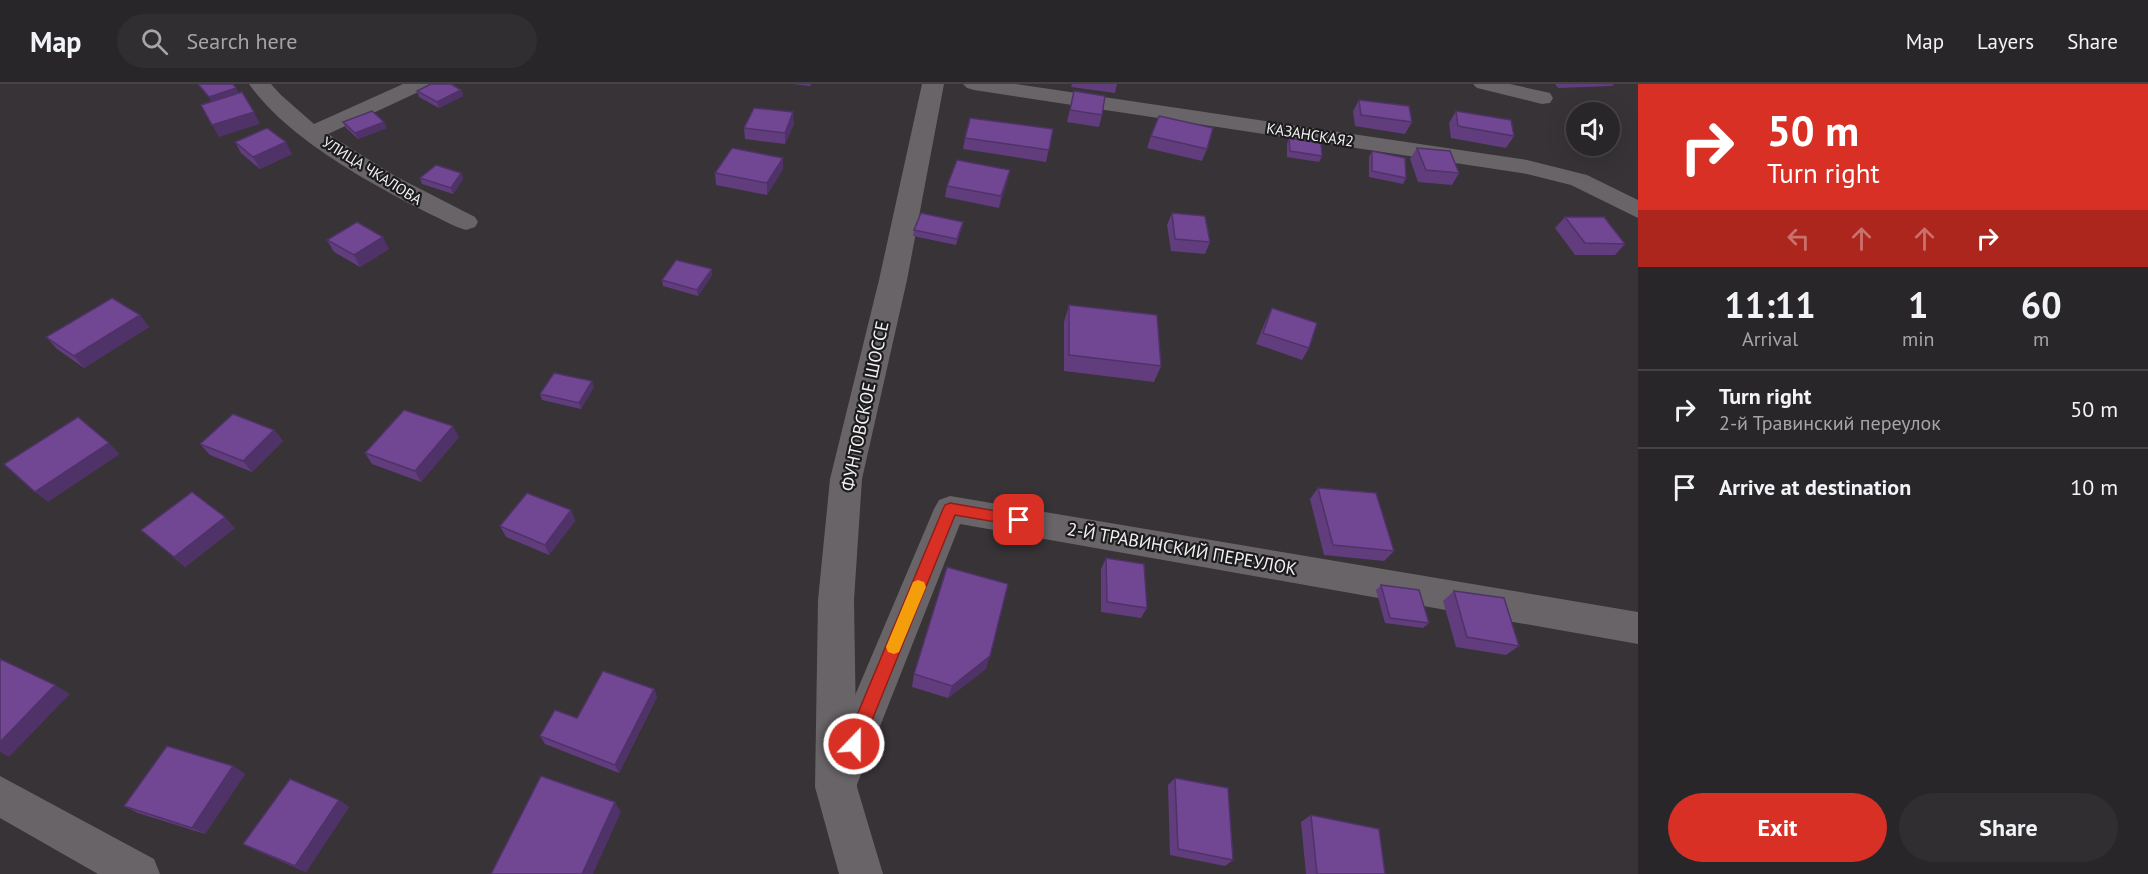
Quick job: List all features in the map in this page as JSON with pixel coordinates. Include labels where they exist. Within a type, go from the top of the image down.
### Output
[{"type":"street","name":"УЛИЦА ЧКАЛОВА","points":[[260,84],[273,100],[312,133],[381,180],[421,202],[466,222]]},
{"type":"street","name":"УЛИЦА ЧКАЛОВА","points":[[312,133],[420,84]]},
{"type":"street","name":"ФУНТОВСКОЕ ШОССЕ","points":[[861,874],[836,787],[836,600],[846,479],[893,280],[933,84]]},
{"type":"street","name":"КАЗАНСКАЯ2","points":[[974,84],[1544,170],[1579,180],[1638,210]]},
{"type":"street","points":[[1484,84],[1542,98]]},
{"type":"street","name":"2-Й ТРАВИНСКИЙ ПЕРЕУЛОК","points":[[836,787],[950,509],[1638,628]]},
{"type":"street","points":[[0,796],[139,874]]},
{"type":"building","points":[[198,84],[233,84],[236,88],[209,97]]},
{"type":"building","points":[[431,84],[451,84],[461,90],[437,102],[417,91]]},
{"type":"building","points":[[1074,91],[1105,96],[1102,115],[1070,110]]},
{"type":"building","points":[[242,92],[254,112],[212,125],[201,105]]},
{"type":"building","points":[[1359,100],[1409,106],[1412,122],[1361,115]]},
{"type":"building","points":[[754,108],[793,112],[785,133],[744,128]]},
{"type":"building","points":[[372,111],[384,122],[355,133],[343,122]]},
{"type":"building","points":[[1456,111],[1511,120],[1514,136],[1458,126]]},
{"type":"building","points":[[1159,116],[1213,128],[1207,149],[1151,136]]},
{"type":"building","points":[[970,118],[1053,129],[1049,150],[965,138]]},
{"type":"building","points":[[267,128],[286,142],[253,157],[235,142]]},
{"type":"building","points":[[1289,138],[1321,143],[1322,156],[1290,151]]},
{"type":"building","points":[[732,148],[783,158],[767,183],[715,173]]},
{"type":"building","points":[[1417,148],[1450,151],[1459,173],[1426,170]]},
{"type":"building","points":[[1372,151],[1405,158],[1406,178],[1372,171]]},
{"type":"building","points":[[957,160],[1010,170],[1001,196],[947,186]]},
{"type":"building","points":[[436,165],[461,173],[451,188],[420,178]]},
{"type":"building","points":[[921,213],[963,222],[957,239],[914,230]]},
{"type":"building","points":[[1172,213],[1205,216],[1210,242],[1175,239]]},
{"type":"building","points":[[1565,217],[1604,217],[1625,244],[1585,243]]},
{"type":"building","points":[[357,222],[383,237],[354,255],[327,240]]},
{"type":"building","points":[[676,260],[712,269],[697,290],[662,280]]},
{"type":"building","points":[[112,298],[140,315],[74,356],[46,337]]},
{"type":"building","points":[[1069,305],[1157,315],[1161,366],[1069,355]]},
{"type":"building","points":[[1272,308],[1317,323],[1309,348],[1263,333]]},
{"type":"building","points":[[554,373],[592,381],[579,403],[540,394]]},
{"type":"building","points":[[404,410],[453,426],[415,471],[365,453]]},
{"type":"building","points":[[233,414],[274,430],[243,461],[200,444]]},
{"type":"building","points":[[78,417],[109,443],[35,492],[4,464]]},
{"type":"building","points":[[1318,488],[1376,493],[1394,551],[1333,545]]},
{"type":"building","points":[[192,492],[225,517],[174,557],[141,530]]},
{"type":"building","points":[[527,493],[571,510],[545,545],[500,526]]},
{"type":"building","points":[[1106,558],[1144,564],[1147,608],[1107,602]]},
{"type":"building","points":[[947,567],[1008,584],[990,656],[952,686],[914,674]]},
{"type":"building","points":[[1381,585],[1419,590],[1429,623],[1390,618]]},
{"type":"building","points":[[1454,591],[1504,598],[1519,646],[1467,637]]},
{"type":"building","points":[[0,659],[55,685],[0,742]]},
{"type":"building","points":[[603,671],[654,689],[615,765],[540,736],[555,710],[577,718]]},
{"type":"building","points":[[167,746],[233,766],[192,828],[124,806]]},
{"type":"building","points":[[541,776],[615,802],[582,874],[491,874]]},
{"type":"building","points":[[1175,778],[1228,788],[1233,860],[1178,849]]},
{"type":"building","points":[[290,779],[339,800],[295,866],[243,844]]},
{"type":"building","points":[[1311,815],[1379,829],[1385,874],[1317,874]]},
{"type":"slow traffic","points":[[894,647],[918,587]]},
{"type":"route","points":[[854,744],[950,509],[1019,520]]}]
